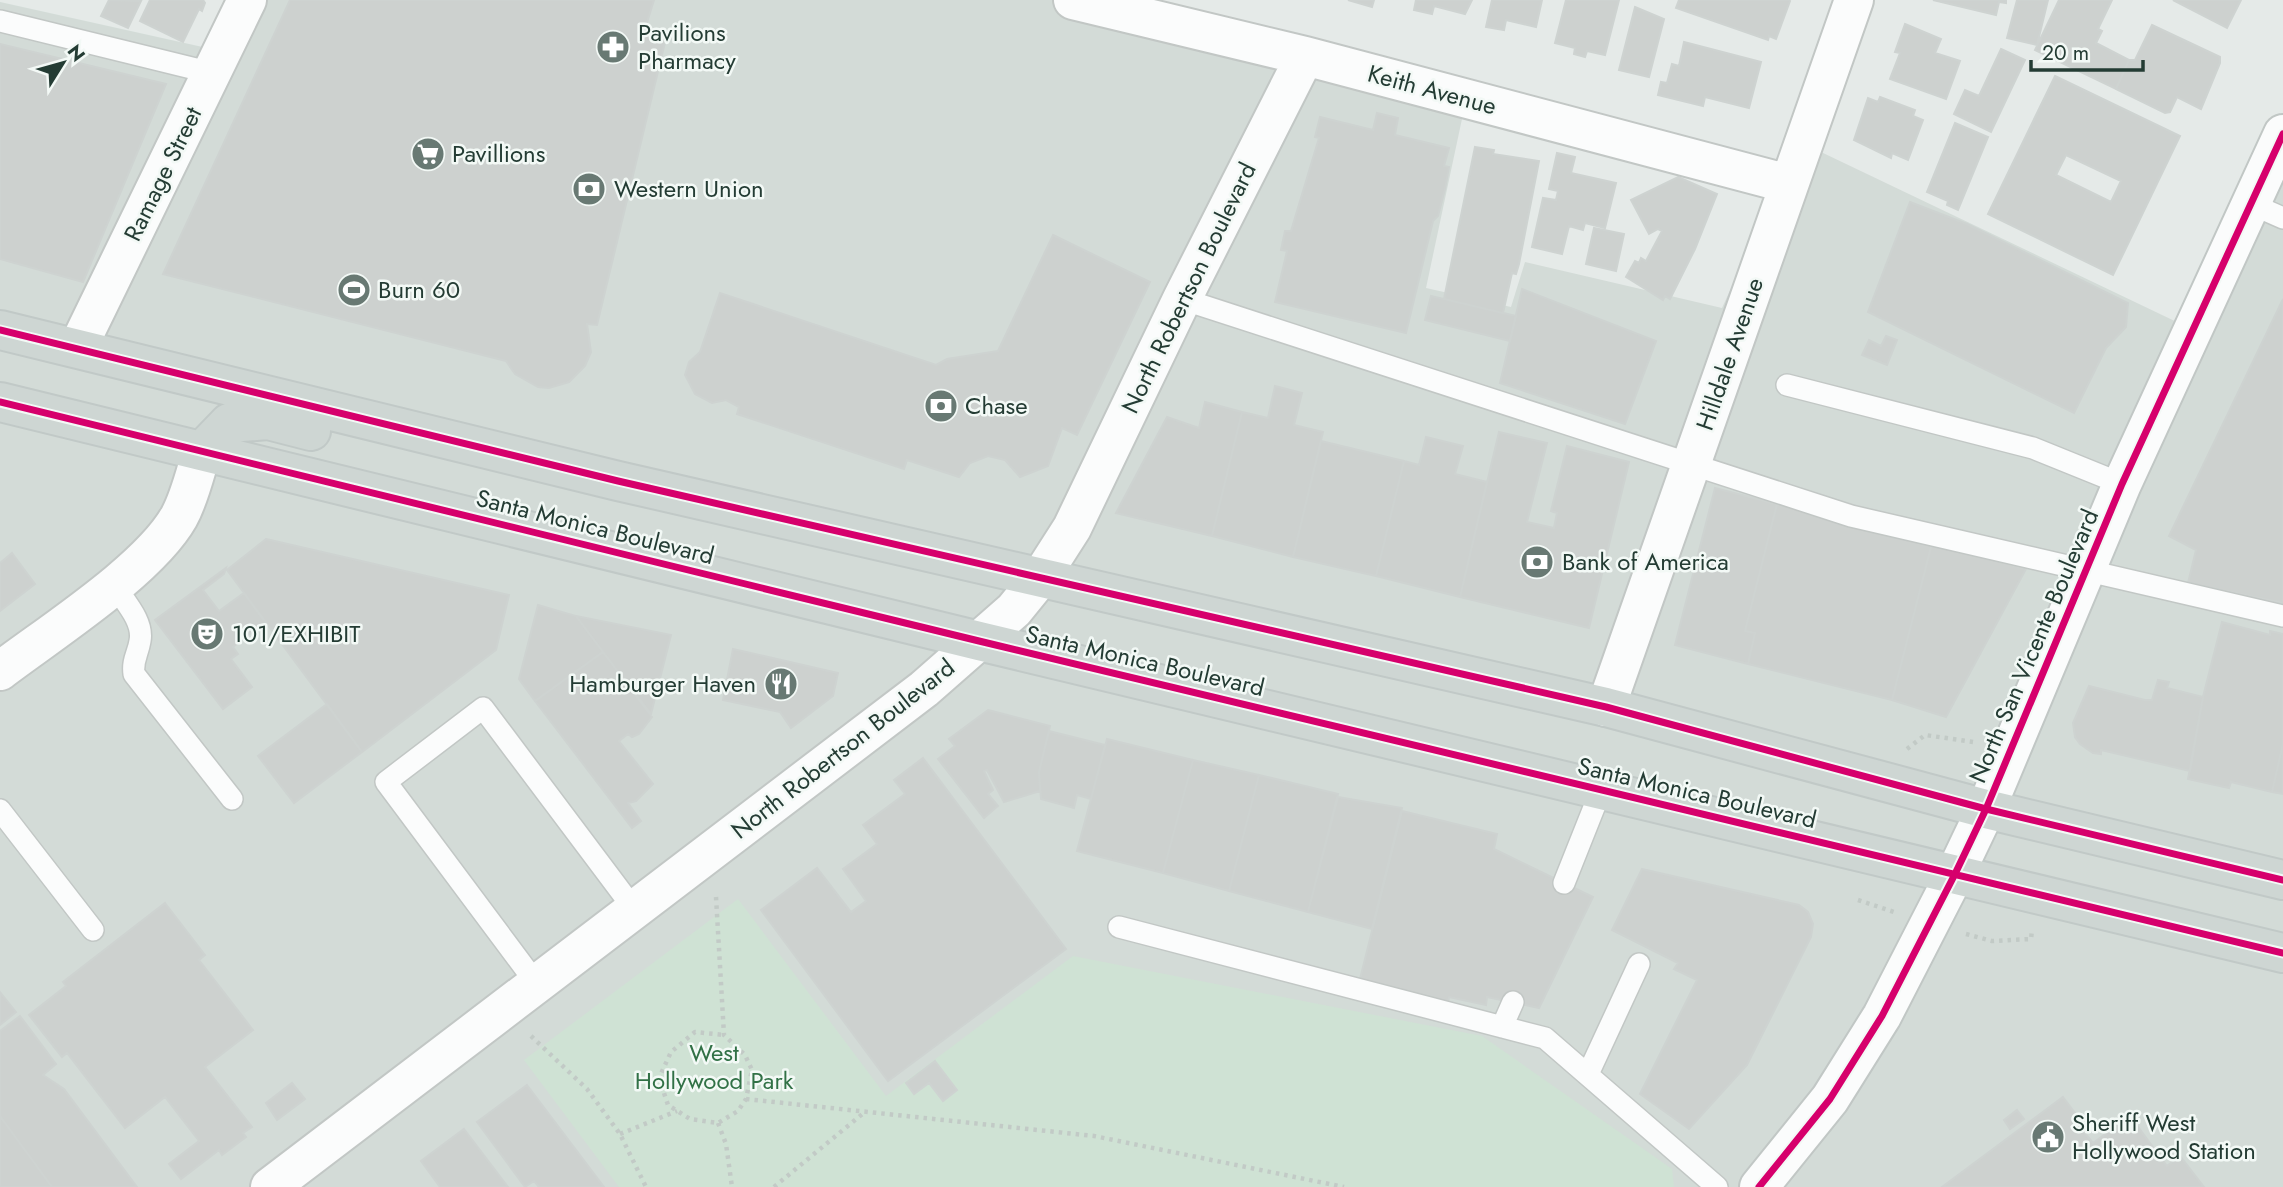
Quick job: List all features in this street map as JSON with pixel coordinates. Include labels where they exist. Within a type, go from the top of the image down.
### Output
[{"type":"main road","name":"Santa Monica Boulevard","points":[[0,330],[78,347],[443,439],[1606,707],[1986,809],[2283,880]]},
{"type":"main road","name":"Santa Monica Boulevard","points":[[0,402],[979,641],[2283,953]]},
{"type":"main road","points":[[202,451],[229,423],[268,420],[386,450],[443,439]]},
{"type":"street","name":"Ramage Street","points":[[78,347],[247,0]]},
{"type":"street","name":"Keith Avenue","points":[[1073,0],[1305,56],[1789,184]]},
{"type":"street","name":"Hilldale Avenue","points":[[1606,707],[1854,0]]},
{"type":"street","name":"North Robertson Boulevard","points":[[270,1187],[924,689],[1014,610],[1040,578],[1072,528],[1182,299],[1305,56]]},
{"type":"street","name":"North San Vicente Boulevard","points":[[1759,1187],[1830,1099],[1852,1064],[1882,1016],[1955,874],[1986,809],[2122,484],[2266,210],[2283,134]]},
{"type":"street","points":[[0,671],[114,585],[161,542],[178,517],[202,451]]},
{"type":"lane","points":[[0,21],[212,73]]},
{"type":"lane","points":[[1182,299],[1851,516],[2283,616]]},
{"type":"lane","points":[[1787,385],[2034,448],[2122,484]]},
{"type":"lane","points":[[114,585],[137,619],[141,640],[132,660],[134,674],[232,799]]},
{"type":"lane","points":[[536,983],[386,782],[483,708],[634,909]]},
{"type":"lane","points":[[1564,883],[1601,790]]},
{"type":"lane","points":[[0,810],[93,930]]},
{"type":"lane","points":[[1119,927],[1545,1038],[1717,1187]]},
{"type":"lane","points":[[1588,1074],[1639,964]]},
{"type":"lane","points":[[1502,1027],[1513,1002]]},
{"type":"path","points":[[1905,750],[1925,735],[1938,735]]},
{"type":"path","points":[[713,850],[724,1035]]},
{"type":"path","points":[[1992,941],[2031,939],[2032,920]]},
{"type":"path","points":[[502,1009],[587,1089],[620,1134],[646,1187]]},
{"type":"path","points":[[695,1032],[724,1035],[745,1055],[752,1070],[746,1099],[738,1111],[718,1123],[690,1119],[668,1105],[659,1078],[671,1052],[695,1032]]},
{"type":"path","points":[[746,1099],[1094,1136],[1344,1187]]},
{"type":"path","points":[[775,1187],[867,1110]]},
{"type":"path","points":[[620,1134],[678,1111]]},
{"type":"path","points":[[718,1123],[726,1144],[732,1187]]},
{"type":"shaded area","points":[[250,0],[1109,0],[1469,86],[1426,288],[1511,307],[1525,262],[1722,308],[1798,141],[2183,325],[2283,132],[2283,1187],[0,1187],[0,2],[225,52]]},
{"type":"green space","name":"West Hollywood Park","points":[[738,899],[886,1096],[1073,956],[1482,1036],[1672,1169],[1674,1187],[619,1187],[524,1060]]},
{"type":"building","points":[[109,0],[141,1],[128,28],[101,16]]},
{"type":"building","points":[[150,0],[203,0],[205,3],[202,11],[199,9],[183,42],[140,21]]},
{"type":"building","name":"Pavillions","points":[[290,0],[654,0],[645,29],[667,34],[597,325],[587,324],[591,352],[585,366],[569,382],[549,388],[538,387],[515,374],[506,361],[163,274]]},
{"type":"building","points":[[1348,0],[1374,0],[1372,7]]},
{"type":"building","points":[[1416,0],[1472,0],[1465,14],[1434,6],[1432,14],[1414,10]]},
{"type":"building","points":[[1492,0],[1542,0],[1536,27],[1506,20],[1504,30],[1486,27]]},
{"type":"building","points":[[1566,0],[1619,0],[1605,55],[1587,51],[1585,57],[1574,54],[1575,48],[1555,43]]},
{"type":"building","points":[[1679,0],[1790,1],[1776,39],[1769,36],[1768,40],[1676,8]]},
{"type":"building","points":[[1933,0],[2006,0],[2006,3],[1999,2],[1996,15]]},
{"type":"building","points":[[2017,0],[2048,0],[2037,45],[2007,38]]},
{"type":"building","points":[[2059,0],[2112,0],[2098,29],[2102,31],[2096,43],[2129,60],[2116,89],[2035,50]]},
{"type":"building","points":[[2173,0],[2241,0],[2227,28]]},
{"type":"building","points":[[1635,7],[1664,19],[1649,77],[1619,70]]},
{"type":"building","points":[[1905,24],[1941,39],[1935,53],[1960,61],[1946,99],[1890,79],[1900,53],[1895,52]]},
{"type":"building","points":[[2152,25],[2220,57],[2201,109],[2177,97],[2170,112],[2165,113],[2116,89],[2129,60],[2135,60]]},
{"type":"building","points":[[1684,42],[1761,62],[1749,108],[1705,97],[1703,106],[1658,95],[1661,82],[1667,83],[1672,64],[1679,66]]},
{"type":"building","points":[[0,44],[166,84],[83,282],[0,259]]},
{"type":"building","points":[[2001,49],[2025,60],[1991,132],[1954,114],[1965,90],[1979,96]]},
{"type":"building","points":[[2055,76],[2180,136],[2113,275],[1988,214]],"holes":[[[2066,155],[2121,181],[2111,202],[2056,175]]]},
{"type":"building","points":[[1880,97],[1915,110],[1913,116],[1923,120],[1908,160],[1892,153],[1891,158],[1854,140],[1868,98],[1878,102]]},
{"type":"building","points":[[1377,113],[1398,118],[1395,135],[1449,148],[1444,166],[1449,167],[1445,189],[1438,216],[1433,221],[1406,333],[1275,302],[1287,251],[1281,250],[1285,231],[1291,231],[1319,138],[1315,137],[1320,117],[1373,130]]},
{"type":"building","points":[[1955,123],[1988,137],[1958,210],[1947,205],[1948,201],[1927,192]]},
{"type":"building","points":[[1475,147],[1494,150],[1493,154],[1539,161],[1519,264],[1516,274],[1512,273],[1503,313],[1444,299]]},
{"type":"building","points":[[1557,153],[1575,157],[1571,173],[1616,183],[1605,228],[1585,223],[1583,230],[1569,226],[1562,254],[1532,247],[1543,198],[1556,200],[1558,191],[1549,189]]},
{"type":"building","points":[[1678,177],[1717,194],[1695,249],[1670,299],[1665,296],[1663,300],[1626,277],[1635,261],[1639,263],[1641,258],[1646,261],[1662,231],[1658,229],[1649,234],[1631,200]]},
{"type":"building","points":[[1910,202],[1967,224],[2128,303],[2126,327],[2106,348],[2074,413],[1868,312]]},
{"type":"building","points":[[1594,228],[1624,234],[1616,271],[1586,264]]},
{"type":"building","points":[[1053,235],[1150,282],[1077,435],[1062,428],[1048,466],[1020,477],[1005,460],[988,456],[970,463],[959,477],[907,460],[904,469],[737,414],[739,407],[726,400],[712,403],[695,394],[685,375],[689,362],[700,352],[720,293],[936,365],[947,359],[998,351]]},
{"type":"building","points":[[1522,289],[1656,341],[1625,424],[1500,383]]},
{"type":"building","points":[[1431,296],[1516,316],[1510,341],[1425,320]]},
{"type":"building","points":[[2283,299],[2283,603],[2188,583],[2196,550],[2169,536]]},
{"type":"building","points":[[1886,336],[1897,340],[1887,365],[1862,355],[1869,340],[1881,346]]},
{"type":"building","points":[[1275,386],[1302,393],[1294,425],[1323,432],[1293,557],[1212,536],[1242,412],[1268,418]]},
{"type":"building","points":[[1205,402],[1242,412],[1212,536],[1116,513],[1167,417],[1199,428]]},
{"type":"building","name":"Bank of America","points":[[1499,432],[1547,443],[1527,522],[1554,528],[1557,513],[1551,511],[1567,446],[1629,462],[1589,628],[1460,597]]},
{"type":"building","points":[[1426,437],[1463,446],[1455,474],[1487,482],[1460,597],[1376,576],[1404,461],[1419,465]]},
{"type":"building","points":[[1321,441],[1404,461],[1376,576],[1293,557]]},
{"type":"building","points":[[1715,488],[1777,504],[1745,631],[1755,633],[1748,664],[1675,645]]},
{"type":"building","points":[[1777,504],[1932,543],[1892,700],[1748,664],[1755,633],[1745,631]]},
{"type":"building","points":[[266,539],[509,595],[496,650],[362,752],[227,570]]},
{"type":"building","points":[[1932,543],[2026,569],[1946,717],[1892,700]]},
{"type":"building","points":[[12,553],[35,584],[0,611],[0,563]]},
{"type":"building","name":"101/EXHIBIT","points":[[226,568],[224,574],[203,590],[219,611],[244,593],[265,622],[233,647],[238,654],[231,659],[252,687],[223,709],[155,620]]},
{"type":"building","points":[[538,605],[576,616],[603,652],[535,701],[519,679]]},
{"type":"building","points":[[576,616],[671,635],[651,714],[603,652]]},
{"type":"building","points":[[2222,622],[2270,635],[2270,631],[2283,634],[2283,744],[2272,792],[2231,782],[2229,788],[2188,779],[2203,697]]},
{"type":"building","name":"Hamburger Haven","points":[[733,649],[838,673],[833,696],[791,728],[780,712],[723,700]]},
{"type":"building","points":[[603,652],[652,717],[639,734],[632,737],[628,734],[619,741],[653,784],[636,801],[628,803],[641,821],[632,828],[535,701]]},
{"type":"building","points":[[2158,680],[2169,682],[2167,688],[2203,697],[2190,771],[2101,750],[2101,754],[2093,753],[2080,744],[2075,737],[2073,723],[2089,686],[2152,700]]},
{"type":"building","points":[[327,704],[362,752],[294,803],[258,756]]},
{"type":"building","points":[[988,710],[1050,726],[1039,772],[1040,791],[1004,802],[987,770],[984,771],[993,790],[988,794],[998,806],[984,818],[938,759],[955,746],[949,739]]},
{"type":"building","points":[[1049,731],[1105,745],[1091,799],[1077,795],[1074,808],[1041,799],[1039,772]]},
{"type":"building","points":[[1107,739],[1193,760],[1163,873],[1077,851]]},
{"type":"building","points":[[2283,744],[2283,794],[2272,792]]},
{"type":"building","points":[[923,758],[1066,949],[888,1081],[761,910],[817,868],[851,912],[866,901],[843,869],[877,844],[863,825],[905,794],[894,780]]},
{"type":"building","points":[[1193,760],[1259,775],[1229,891],[1163,873]]},
{"type":"building","points":[[1259,775],[1338,794],[1308,912],[1229,891]]},
{"type":"building","points":[[1338,797],[1402,808],[1372,929],[1308,912]]},
{"type":"building","points":[[1402,811],[1497,834],[1494,849],[1593,897],[1539,1008],[1487,997],[1486,1005],[1449,997],[1447,1008],[1358,987]]},
{"type":"building","points":[[1642,869],[1799,905],[1808,912],[1813,924],[1811,937],[1747,1065],[1689,1129],[1640,1094],[1697,980],[1674,969],[1678,963],[1612,930]]},
{"type":"building","points":[[165,903],[205,955],[199,960],[253,1030],[205,1067],[252,1127],[243,1133],[246,1137],[222,1155],[219,1150],[181,1179],[169,1164],[199,1141],[165,1097],[125,1128],[67,1053],[62,1057],[29,1015],[66,986],[63,982]]},
{"type":"building","points":[[0,992],[16,1012],[0,1025]]},
{"type":"building","points":[[20,1016],[56,1064],[43,1075],[64,1089],[137,1187],[52,1187],[0,1116],[0,1031]]},
{"type":"building","points":[[935,1061],[957,1090],[943,1101],[929,1083],[914,1094],[906,1083]]},
{"type":"building","points":[[292,1083],[305,1099],[277,1120],[266,1103]]},
{"type":"building","points":[[527,1085],[604,1187],[539,1187],[534,1181],[525,1187],[477,1122]]},
{"type":"building","name":"Sheriff West Hollywood Station","points":[[2063,1097],[2087,1129],[2084,1132],[2093,1143],[2130,1116],[2167,1166],[2180,1156],[2204,1187],[1942,1187]]},
{"type":"building","points":[[2017,1110],[2024,1119],[2010,1129],[2004,1120]]},
{"type":"building","points":[[0,1116],[52,1187],[0,1187]]},
{"type":"building","points":[[464,1129],[508,1187],[440,1187],[421,1161]]},
{"type":"cycle path","points":[[1759,1187],[1830,1099],[1882,1016],[1955,874],[1986,809],[2122,484],[2283,134]]},
{"type":"cycle path","points":[[0,330],[618,481],[1606,707],[1986,809],[2283,880]]},
{"type":"cycle path","points":[[0,402],[979,641],[2283,953]]},
{"type":"place","name":"Pavilions Pharmacy","points":[[613,47]]},
{"type":"place","name":"Pavillions","points":[[428,154]]},
{"type":"place","name":"Western Union","points":[[589,189]]},
{"type":"place","name":"Burn 60","points":[[354,290]]},
{"type":"place","name":"Chase","points":[[941,406]]},
{"type":"place","name":"Bank of America","points":[[1537,562]]},
{"type":"place","name":"101/EXHIBIT","points":[[207,634]]},
{"type":"place","name":"Hamburger Haven","points":[[781,684]]},
{"type":"place","name":"Sheriff West Hollywood Station","points":[[2048,1137]]}]
